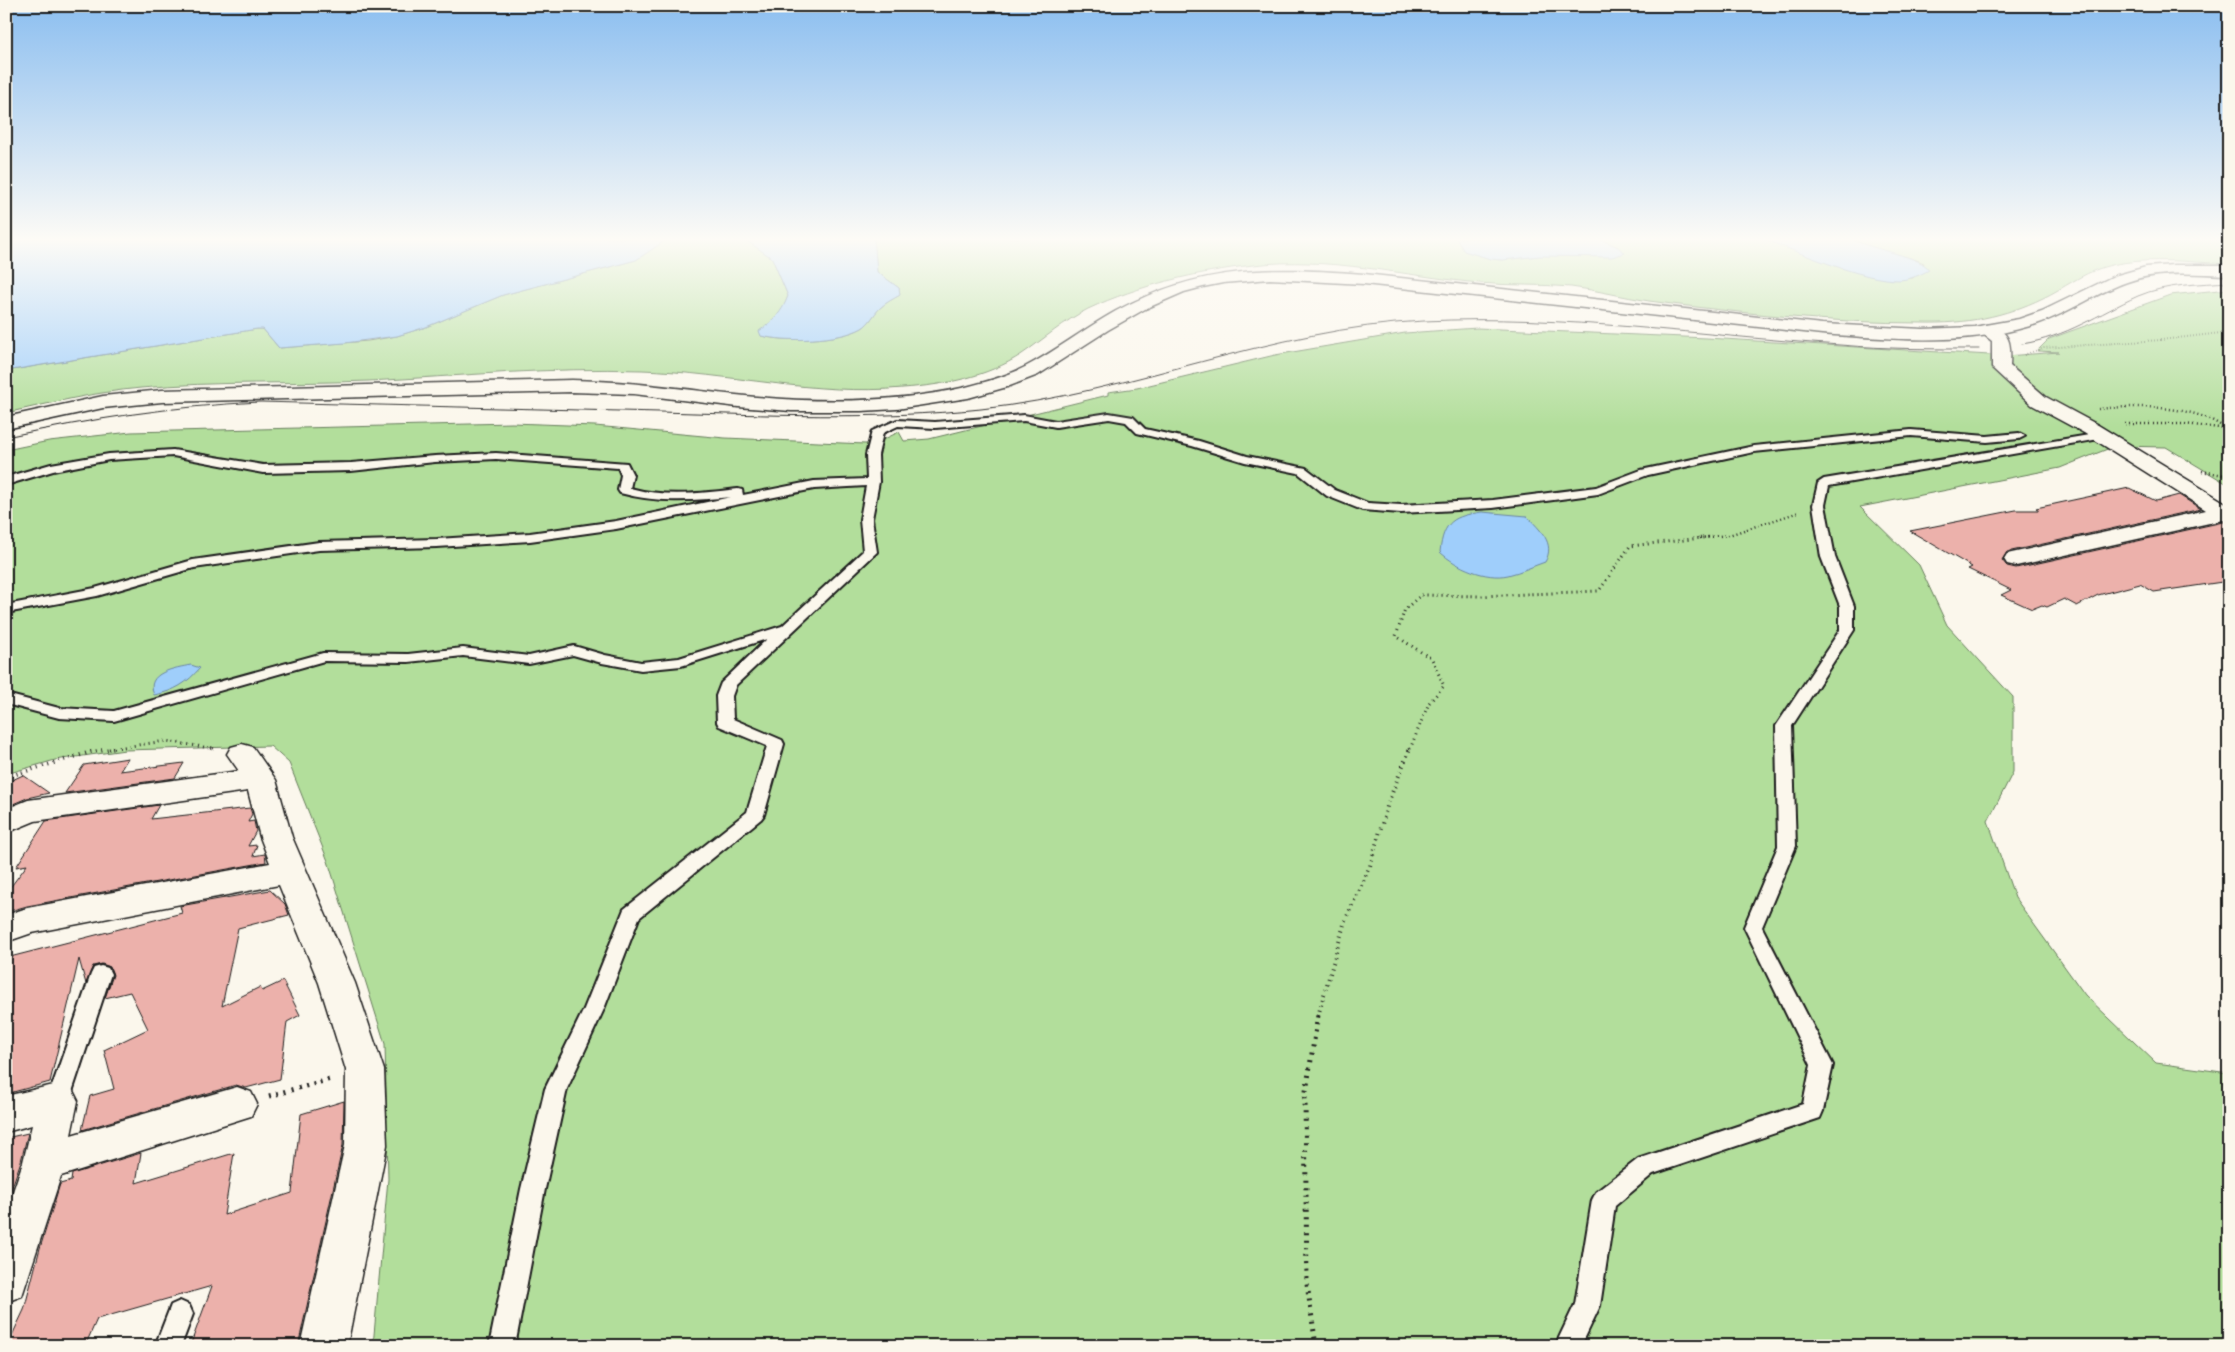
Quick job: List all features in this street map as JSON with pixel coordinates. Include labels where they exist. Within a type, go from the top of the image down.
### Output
[{"type":"street","points":[[6,422],[103,402],[162,396],[564,386],[634,388],[743,402],[780,404],[859,404],[928,399],[977,390],[1031,371],[1131,310],[1151,301]]},
{"type":"street","points":[[1574,301],[1868,332],[1942,334],[1987,330],[2021,324],[2049,315],[2076,301]]},
{"type":"street","points":[[1987,330],[2000,339],[2002,346],[2001,368],[2039,401],[2092,424],[2227,514]]},
{"type":"street","points":[[2016,559],[2227,514]]},
{"type":"street","points":[[6,822],[28,811],[258,779],[252,767]]},
{"type":"street","points":[[252,767],[276,837],[337,983],[365,1070],[366,1145],[323,1346]]},
{"type":"street","points":[[6,929],[27,921],[290,871]]},
{"type":"street","points":[[6,1114],[58,1100],[44,1162],[6,1280]]},
{"type":"street","points":[[44,1162],[237,1104]]},
{"type":"lane","points":[[502,1346],[533,1189],[556,1088],[594,1009],[631,914],[755,815],[776,744],[725,722],[724,696],[730,683],[870,552],[866,519],[873,482],[872,455],[878,431],[897,422],[935,426],[1024,418],[1056,424],[1109,416],[1129,419],[1141,431],[1195,442],[1245,459],[1302,470],[1331,493],[1366,507],[1400,509],[1493,504],[1598,490],[1645,472],[1754,449],[1911,433],[1987,439],[2019,436]]},
{"type":"lane","points":[[1568,1346],[1587,1306],[1604,1200],[1646,1166],[1812,1111],[1822,1065],[1752,927],[1787,846],[1784,726],[1847,630],[1847,606],[1828,557],[1819,505],[1824,483],[2092,424]]},
{"type":"lane","points":[[6,481],[52,468],[109,457],[174,453],[221,463],[263,469],[351,467],[435,458],[496,456],[623,464],[627,475],[624,490],[642,495],[681,498],[730,492],[759,495]]},
{"type":"lane","points":[[6,609],[97,592],[193,564],[319,546],[530,537],[616,526],[814,485],[873,482]]},
{"type":"lane","points":[[6,699],[50,713],[92,717],[114,716],[323,658],[408,658],[463,652],[529,660],[574,650],[602,659],[641,666],[681,662],[792,627]]},
{"type":"lane","points":[[58,1100],[101,974]]},
{"type":"lane","points":[[168,1346],[180,1314]]},
{"type":"path","points":[[2019,357],[2043,348],[2161,340],[2205,333],[2229,332]]},
{"type":"path","points":[[2092,424],[2107,407],[2144,408],[2192,413],[2219,422],[2223,428]]},
{"type":"path","points":[[2092,424],[2184,424],[2229,429]]},
{"type":"path","points":[[1316,1346],[1307,1284],[1305,1098],[1320,1004],[1345,921],[1370,866],[1388,802],[1429,703],[1444,686],[1432,659],[1396,636],[1405,609],[1421,595],[1481,596],[1599,591],[1630,546],[1729,535],[1819,505]]},
{"type":"path","points":[[6,777],[91,752],[166,741],[194,744],[252,767]]},
{"type":"path","points":[[237,1104],[365,1070]]},
{"type":"green space","points":[[488,301],[786,301],[782,311],[761,336],[798,340],[840,336],[862,328],[889,301],[1107,301],[1079,314],[1022,354],[994,369],[949,382],[918,387],[870,390],[837,389],[675,372],[608,369],[369,381],[141,388],[73,398],[6,413],[6,371],[257,329],[263,329],[279,348],[368,341],[397,336],[426,327]]},
{"type":"green space","points":[[1650,301],[2036,301],[1999,315],[1969,321],[1938,323],[1854,321],[1717,310]]},
{"type":"green space","points":[[2153,301],[2229,301],[2229,485],[2166,447],[2115,446],[2060,468],[1860,507],[1919,565],[1947,625],[2013,697],[2013,772],[1988,821],[2015,898],[2085,995],[2156,1063],[2229,1073],[2229,1346],[373,1346],[388,1179],[385,1044],[328,861],[289,763],[270,746],[125,750],[55,760],[6,774],[6,450],[49,441],[131,432],[512,423],[595,426],[725,438],[865,444],[876,443],[899,432],[904,441],[929,439],[1108,395],[1108,392],[1137,388],[1275,355],[1405,333],[1477,328],[1707,338],[2006,356],[2059,352],[2037,351],[2049,339]]},
{"type":"water","points":[[6,301],[488,301],[426,327],[397,336],[345,343],[279,348],[263,329],[257,329],[6,371]]},
{"type":"water","points":[[786,301],[889,301],[882,306],[865,326],[840,336],[798,340],[761,336],[759,331],[777,316]]},
{"type":"water","points":[[1482,512],[1527,516],[1548,543],[1549,549],[1545,562],[1508,575],[1490,576],[1454,563],[1440,552],[1444,533],[1452,522],[1457,518]]},
{"type":"water","points":[[191,665],[200,668],[174,689],[154,695],[152,687],[153,681],[157,676],[163,672]]},
{"type":"building","points":[[2129,488],[2156,501],[2179,495],[2201,509],[2007,552],[2002,560],[2007,566],[2016,568],[2223,522],[2229,524],[2229,581],[2154,592],[2140,584],[2098,595],[2077,606],[2064,599],[2047,607],[2042,605],[2032,609],[2001,595],[2011,590],[1968,569],[1972,567],[1910,531],[2016,510],[2039,510],[2036,508]]},
{"type":"building","points":[[128,758],[120,771],[184,763],[175,778],[65,793],[84,765]]},
{"type":"building","points":[[23,775],[49,793],[27,798],[6,807],[6,783]]},
{"type":"building","points":[[159,805],[151,819],[250,808],[252,814],[248,822],[254,821],[256,831],[248,846],[257,845],[253,856],[265,854],[266,862],[27,906],[6,912],[6,893],[27,865],[16,867],[46,821]]},
{"type":"building","points":[[270,890],[285,904],[289,915],[238,928],[222,1006],[260,987],[262,991],[283,981],[300,1015],[287,1022],[280,1079],[246,1088],[236,1085],[82,1130],[90,1096],[114,1089],[104,1050],[148,1029],[130,992],[105,998],[113,975],[110,967],[102,964],[93,966],[86,984],[79,959],[50,1082],[6,1094],[6,958],[182,913],[180,906]]},
{"type":"building","points":[[344,1101],[343,1145],[298,1346],[190,1346],[212,1286],[97,1319],[85,1346],[7,1346],[24,1310],[40,1248],[60,1184],[71,1181],[72,1174],[141,1153],[136,1183],[234,1153],[224,1215],[292,1193],[301,1114]]},
{"type":"building","points":[[28,1133],[21,1161],[6,1204],[6,1138]]},
{"type":"tram line","points":[[2022,344],[2038,341],[2068,330],[2127,301]]},
{"type":"tram line","points":[[6,437],[132,414],[260,402],[861,416],[981,409],[1037,401],[1092,389],[1312,335],[1367,326],[1424,321],[1476,320],[1580,323],[1857,346],[1979,349]]}]
